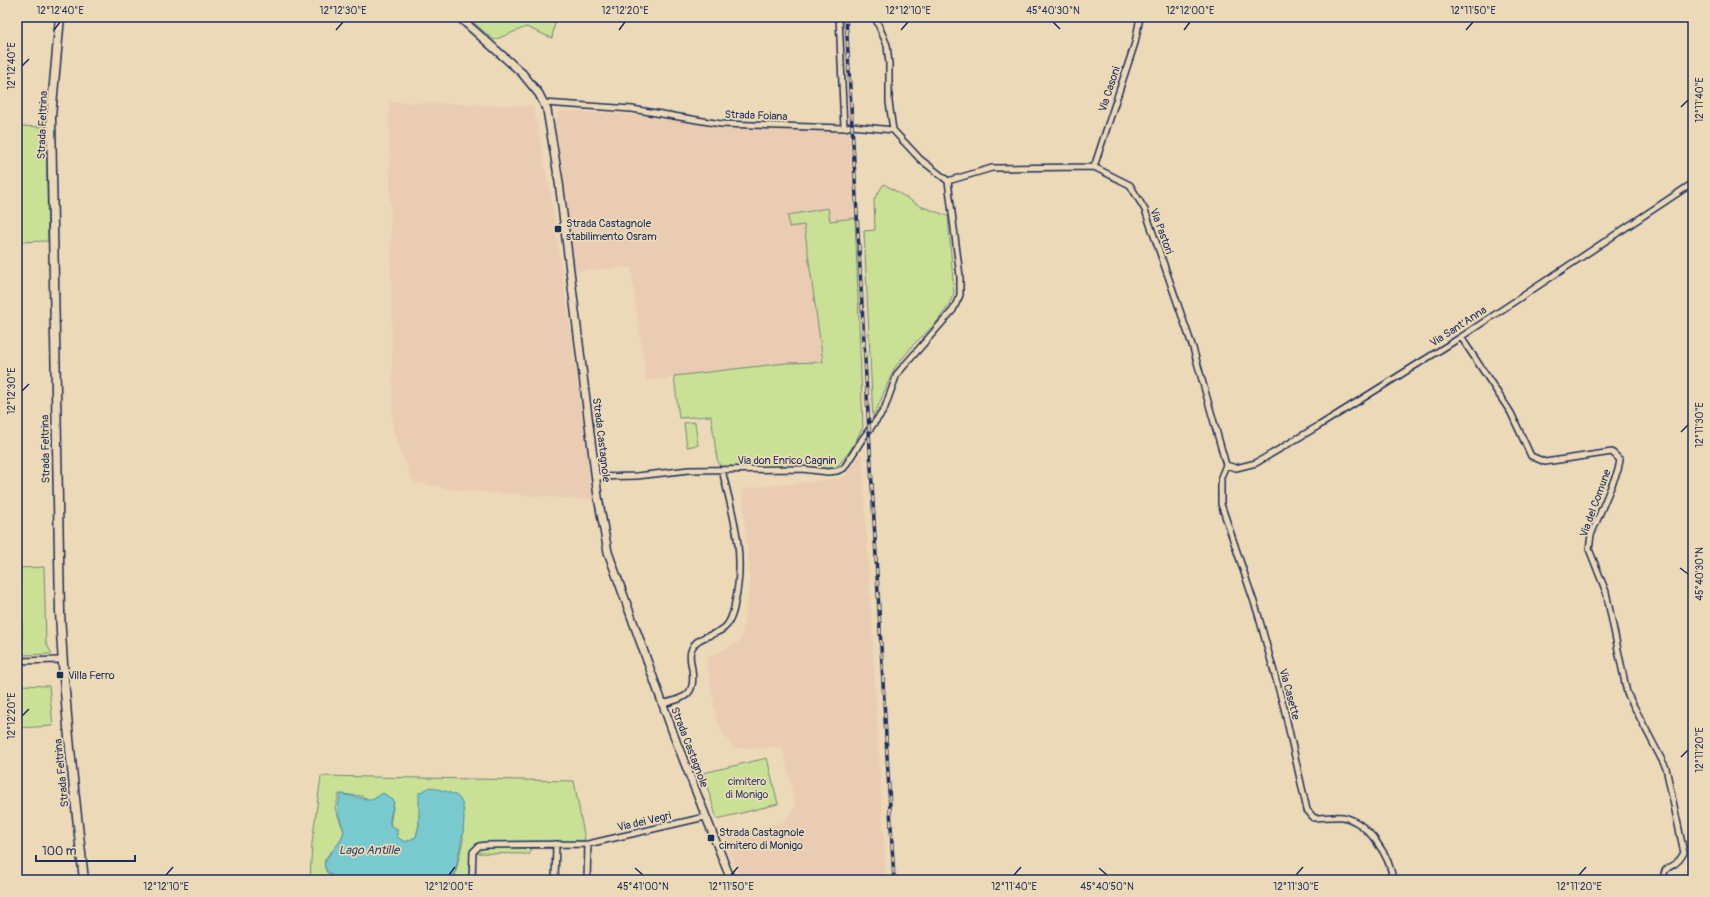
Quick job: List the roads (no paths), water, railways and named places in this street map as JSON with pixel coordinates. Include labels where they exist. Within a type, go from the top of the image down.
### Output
[{"type":"main road","name":"Strada Feltrina","points":[[60,17],[51,117],[54,351],[62,660],[84,880]]},
{"type":"main road","name":"Strada Castagnole","points":[[459,17],[522,73],[539,94],[544,104],[552,134],[558,175],[596,477],[608,552],[662,704],[705,817],[731,880]]},
{"type":"street","points":[[840,17],[844,128]]},
{"type":"street","points":[[875,17],[887,45],[889,64],[889,102],[893,130],[920,160],[948,181]]},
{"type":"street","name":"Via Casoni","points":[[1094,167],[1135,43],[1140,17]]},
{"type":"street","name":"Strada Foiana","points":[[544,104],[632,109],[721,124],[844,128],[852,126],[893,130]]},
{"type":"street","name":"Via Pastori","points":[[948,181],[992,168],[1094,167],[1130,185],[1145,210],[1193,348],[1226,465]]},
{"type":"street","name":"Via don Enrico Cagnin","points":[[596,477],[637,476],[688,470],[802,469],[837,471],[844,468],[849,463],[863,438],[884,410],[897,374],[953,310],[960,295],[960,276],[948,181]]},
{"type":"street","name":"Via Sant'Anna","points":[[1226,465],[1236,468],[1256,463],[1320,425],[1461,337],[1693,183]]},
{"type":"street","name":"Via del Comune","points":[[1461,337],[1511,413],[1531,456],[1545,462],[1612,452],[1620,460],[1618,470],[1591,535],[1589,549],[1606,592],[1627,693],[1666,768],[1684,853],[1678,862],[1668,866],[1664,875],[1664,880]]},
{"type":"street","name":"Via Casette","points":[[1226,465],[1221,477],[1221,504],[1259,617],[1284,708],[1307,810],[1314,818],[1343,817],[1365,828],[1382,848],[1392,870],[1393,880]]},
{"type":"street","points":[[662,704],[682,699],[689,693],[693,681],[690,657],[693,646],[699,639],[725,627],[732,616],[738,592],[740,552],[722,470]]},
{"type":"street","points":[[17,661],[62,660]]},
{"type":"street","name":"Via dei Vegri","points":[[472,880],[473,852],[479,846],[588,844],[705,817]]},
{"type":"street","points":[[555,880],[556,844]]},
{"type":"street","points":[[588,844],[588,880]]},
{"type":"water","name":"Lago Antille","points":[[431,787],[455,795],[462,804],[464,825],[454,880],[331,880],[332,875],[327,871],[325,863],[326,859],[340,842],[344,831],[337,809],[341,794],[372,800],[383,793],[394,801],[390,825],[397,829],[397,837],[405,842],[416,837],[419,825],[419,793]]},
{"type":"railway","points":[[846,17],[894,880]]},
{"type":"place","name":"Strada Castagnole stabilimento Osram","points":[[558,229]]},
{"type":"place","name":"Villa Ferro","points":[[60,675]]},
{"type":"place","name":"Strada Castagnole cimitero di Monigo","points":[[711,838]]},
{"type":"park label","name":"cimitero di Monigo","points":[[747,787]]}]
